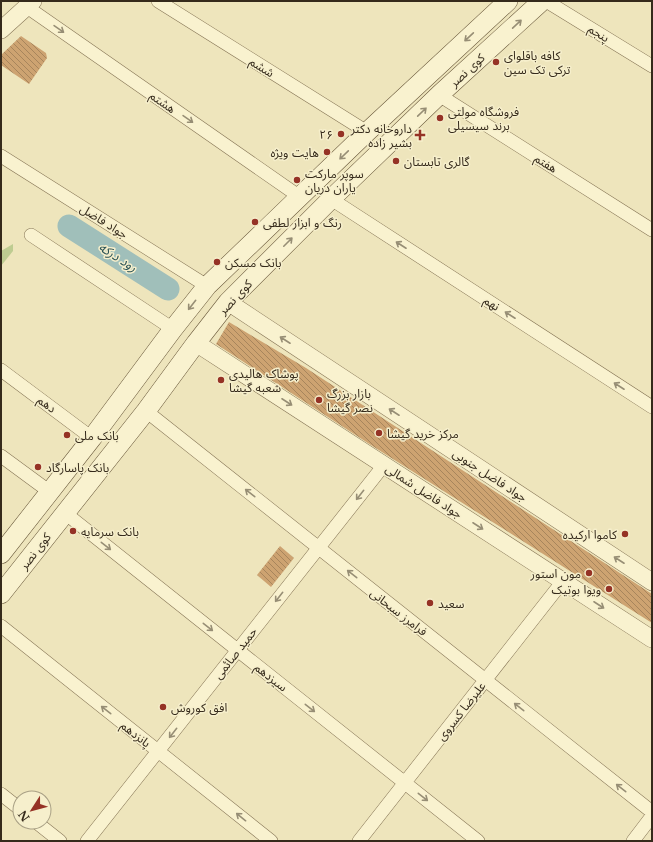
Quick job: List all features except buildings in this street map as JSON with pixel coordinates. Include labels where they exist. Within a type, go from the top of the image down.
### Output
[{"type":"main road","name":"کوی نصر","points":[[1,554],[92,438],[206,286],[300,198],[366,132],[508,1]]},
{"type":"main road","name":"کوی نصر","points":[[1,594],[146,411],[228,302],[331,199],[542,1]]},
{"type":"street","name":"ششم","points":[[158,1],[366,132]]},
{"type":"street","name":"پنجم","points":[[546,1],[652,66]]},
{"type":"street","points":[[1,30],[30,4]]},
{"type":"street","name":"هشتم","points":[[30,4],[300,198]]},
{"type":"street","name":"هفتم","points":[[440,96],[652,230]]},
{"type":"street","name":"جواد فاضل","points":[[1,156],[206,286]]},
{"type":"street","name":"نهم","points":[[331,199],[652,408]]},
{"type":"street","points":[[31,235],[173,329]]},
{"type":"street","name":"جواد فاضل جنوبی","points":[[228,302],[652,582]]},
{"type":"street","name":"جواد فاضل شمالی","points":[[196,343],[652,639]]},
{"type":"street","name":"دهم","points":[[1,370],[92,438]]},
{"type":"street","name":"فرامرز سبحانی","points":[[146,411],[652,812]]},
{"type":"street","points":[[1,456],[50,492]]},
{"type":"street","name":"حمید صائمی","points":[[87,841],[384,465]]},
{"type":"street","name":"سیزدهم","points":[[65,513],[478,841]]},
{"type":"street","name":"علیرضا کسروی","points":[[359,841],[563,581]]},
{"type":"street","name":"پانزدهم","points":[[1,626],[271,841]]},
{"type":"street","points":[[1,794],[12,803]]},
{"type":"street","points":[[633,841],[652,816]]},
{"type":"street","points":[[46,830],[60,841]]},
{"type":"green space","points":[[13,244],[13,251],[1,266],[1,251]]},
{"type":"waterway","name":"رود درکه","points":[[69,226],[168,289]]},
{"type":"place","name":"کافه باقلوای ترکی تک سین","points":[[496,62]]},
{"type":"place","name":"فروشگاه مولتی برند سیسیلی","points":[[440,118]]},
{"type":"place","name":"۲۶","points":[[341,134]]},
{"type":"place","name":"داروخانه دکتر بشیر زاده","points":[[420,135]]},
{"type":"place","name":"هایت ویژه","points":[[327,152]]},
{"type":"place","name":"گالری تابستان","points":[[396,161]]},
{"type":"place","name":"سوپر مارکت یاران دریان","points":[[297,180]]},
{"type":"place","name":"رنگ و ابزار لطفی","points":[[255,222]]},
{"type":"place","name":"بانک مسکن","points":[[217,262]]},
{"type":"place","name":"پوشاک هالیدی شعبه گیشا","points":[[221,380]]},
{"type":"place","name":"بازار بزرگ نصر گیشا","points":[[319,400]]},
{"type":"place","name":"مرکز خرید گیشا","points":[[379,433]]},
{"type":"place","name":"بانک ملی","points":[[67,435]]},
{"type":"place","name":"بانک پاسارگاد","points":[[38,467]]},
{"type":"place","name":"بانک سرمایه","points":[[73,531]]},
{"type":"place","name":"کاموا ارکیده","points":[[625,534]]},
{"type":"place","name":"مون استور","points":[[589,573]]},
{"type":"place","name":"ویوا بوتیک","points":[[609,589]]},
{"type":"place","name":"سعید","points":[[430,603]]},
{"type":"place","name":"افق کوروش","points":[[163,707]]}]
